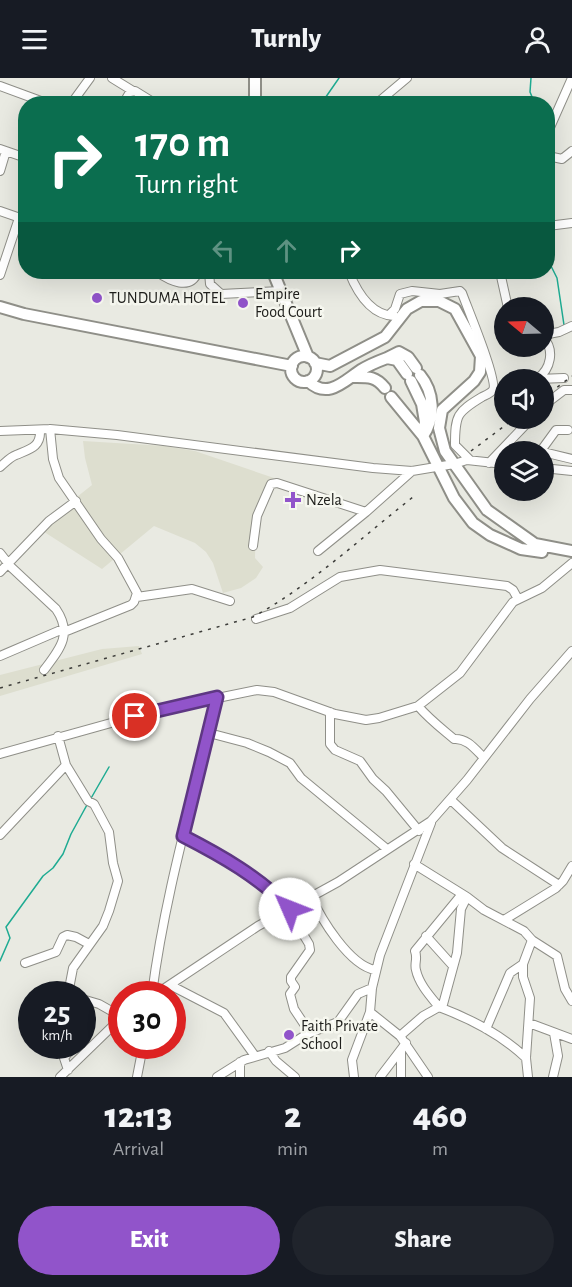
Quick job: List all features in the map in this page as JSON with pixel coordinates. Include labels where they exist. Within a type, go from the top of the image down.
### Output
[{"type":"highway","points":[[255,78],[255,96]]},
{"type":"highway","points":[[276,279],[312,360],[315,375],[308,381]]},
{"type":"highway","points":[[423,436],[425,422],[422,404],[414,374],[404,353],[399,352],[361,370],[339,386],[328,390],[297,379],[292,372],[292,366],[300,357],[330,366],[385,337],[407,309],[421,301],[439,301],[455,309],[481,356],[481,366],[478,377],[446,405],[440,418],[445,451],[487,510],[524,538],[540,546],[572,551]]},
{"type":"highway","points":[[0,307],[24,314],[292,366]]},
{"type":"highway","points":[[353,377],[377,379],[423,436],[437,467],[460,507],[473,523],[490,535],[521,549],[572,557]]},
{"type":"street","points":[[77,96],[90,78]]},
{"type":"street","points":[[112,78],[144,96]]},
{"type":"street","points":[[386,96],[407,78]]},
{"type":"street","points":[[555,116],[572,78]]},
{"type":"street","points":[[0,86],[27,96]]},
{"type":"street","points":[[129,96],[133,91]]},
{"type":"street","points":[[0,171],[3,150],[18,155]]},
{"type":"street","points":[[555,158],[562,159],[572,151]]},
{"type":"street","points":[[0,211],[18,218]]},
{"type":"street","points":[[555,225],[572,223]]},
{"type":"street","points":[[0,275],[18,229]]},
{"type":"street","points":[[167,279],[190,282],[195,279]]},
{"type":"street","points":[[210,279],[210,284],[221,294],[281,291]]},
{"type":"street","points":[[352,279],[370,308],[389,315],[402,316]]},
{"type":"street","points":[[502,279],[506,297]]},
{"type":"street","points":[[389,315],[395,309],[400,294],[412,291],[440,294],[461,292],[489,365],[494,385],[493,390],[463,409],[457,418],[455,445],[470,460]]},
{"type":"street","points":[[554,333],[572,326]]},
{"type":"street","points":[[554,378],[564,378]]},
{"type":"street","points":[[554,398],[564,390],[572,390]]},
{"type":"street","points":[[50,429],[55,467],[59,478],[101,539],[118,558],[135,588],[137,597]]},
{"type":"street","points":[[0,431],[50,429],[117,435],[412,471],[470,460],[494,463]]},
{"type":"street","points":[[513,441],[523,429]]},
{"type":"street","points":[[0,467],[14,455],[36,446],[40,440],[40,430]]},
{"type":"street","points":[[548,441],[556,430],[568,430]]},
{"type":"street","points":[[554,455],[572,459]]},
{"type":"street","points":[[489,463],[494,459]]},
{"type":"street","points":[[554,469],[572,471]]},
{"type":"street","points":[[318,551],[412,471]]},
{"type":"street","points":[[253,546],[258,516],[271,484],[278,483],[366,512]]},
{"type":"street","points":[[0,572],[48,521],[76,501]]},
{"type":"street","points":[[0,553],[56,609],[60,616],[63,644],[44,670]]},
{"type":"street","points":[[0,754],[154,711],[217,697],[264,690],[285,695],[330,712],[366,720],[418,706],[460,672],[510,605],[542,588],[572,563]]},
{"type":"street","points":[[256,619],[300,603],[337,578],[380,570],[507,586],[513,590],[518,599]]},
{"type":"street","points":[[0,656],[131,605],[137,597],[192,589],[230,601]]},
{"type":"street","points":[[176,981],[258,926],[338,882],[387,849],[419,831],[451,800],[572,651]]},
{"type":"street","points":[[155,981],[157,955],[172,874],[217,697]]},
{"type":"street","points":[[418,706],[431,721],[454,739],[460,738],[465,741],[484,758]]},
{"type":"street","points":[[330,712],[330,744],[335,750],[360,761],[419,831]]},
{"type":"street","points":[[209,733],[246,743],[290,763],[301,778],[387,849]]},
{"type":"street","points":[[58,736],[66,765],[88,801],[94,804],[109,832],[118,881],[103,926],[72,970],[70,981]]},
{"type":"street","points":[[0,835],[66,765]]},
{"type":"street","points":[[451,800],[502,848],[559,885]]},
{"type":"street","points":[[354,1077],[352,1057],[370,1012],[375,970],[431,821]]},
{"type":"street","points":[[183,836],[263,883],[290,909]]},
{"type":"street","points":[[414,864],[484,910],[524,932],[557,956],[566,989],[572,1001]]},
{"type":"street","points":[[504,920],[559,885],[572,866]]},
{"type":"street","points":[[311,896],[319,916],[333,931],[336,938],[363,966],[375,970]]},
{"type":"street","points":[[465,896],[416,948],[418,959],[415,968],[423,986],[441,1008],[510,1042],[526,1058]]},
{"type":"street","points":[[441,1008],[460,935],[461,911],[465,896]]},
{"type":"street","points":[[300,903],[303,914],[300,930],[310,950],[291,977],[295,987],[290,994],[294,1009],[310,1033]]},
{"type":"street","points":[[25,963],[56,952],[66,935],[89,944]]},
{"type":"street","points":[[426,936],[453,966]]},
{"type":"street","points":[[528,1077],[526,1058],[530,998],[523,976],[523,964],[532,940]]},
{"type":"street","points":[[486,1029],[510,973],[523,964]]},
{"type":"street","points":[[217,1077],[240,1062],[285,1048],[310,1033],[340,1021],[358,994],[372,988]]},
{"type":"street","points":[[186,993],[224,1013],[255,1056]]},
{"type":"street","points":[[401,1077],[403,1039],[423,1016],[441,1008]]},
{"type":"street","points":[[370,1012],[403,1039],[428,1077]]},
{"type":"street","points":[[529,1023],[572,1039]]},
{"type":"street","points":[[60,1077],[108,1031]]},
{"type":"street","points":[[553,1077],[558,1056],[554,1033]]},
{"type":"street","points":[[380,1077],[401,1050]]},
{"type":"street","points":[[269,1052],[295,1077]]},
{"type":"street","points":[[64,1059],[68,1070]]},
{"type":"street","points":[[137,1077],[140,1059]]},
{"type":"street","points":[[240,1062],[240,1077]]},
{"type":"shaded area","points":[[83,441],[165,446],[195,451],[274,478],[270,491],[256,511],[255,558],[263,567],[256,578],[241,588],[223,593],[213,563],[206,552],[195,543],[154,526],[102,569],[38,528],[92,485]]},
{"type":"shaded area","points":[[139,646],[142,654],[0,696],[0,675],[102,649]]},
{"type":"waterway","points":[[327,96],[339,78]]},
{"type":"waterway","points":[[531,78],[532,96]]},
{"type":"waterway","points":[[555,274],[564,325]]},
{"type":"waterway","points":[[90,800],[109,767]]},
{"type":"waterway","points":[[0,961],[10,938],[6,927],[43,876],[53,868],[63,854],[88,803]]},
{"type":"railway","points":[[554,390],[572,376]]},
{"type":"railway","points":[[471,451],[500,429]]},
{"type":"railway","points":[[0,688],[253,617],[295,591],[413,497]]},
{"type":"place","name":"TUNDUMA HOTEL","points":[[97,298]]},
{"type":"place","name":"Empire Food Court","points":[[243,303]]},
{"type":"place","name":"Nzela","points":[[293,500]]},
{"type":"place","name":"Faith Private School","points":[[289,1035]]},
{"type":"route","points":[[135,716],[217,697],[183,836],[263,883],[290,909]]}]
